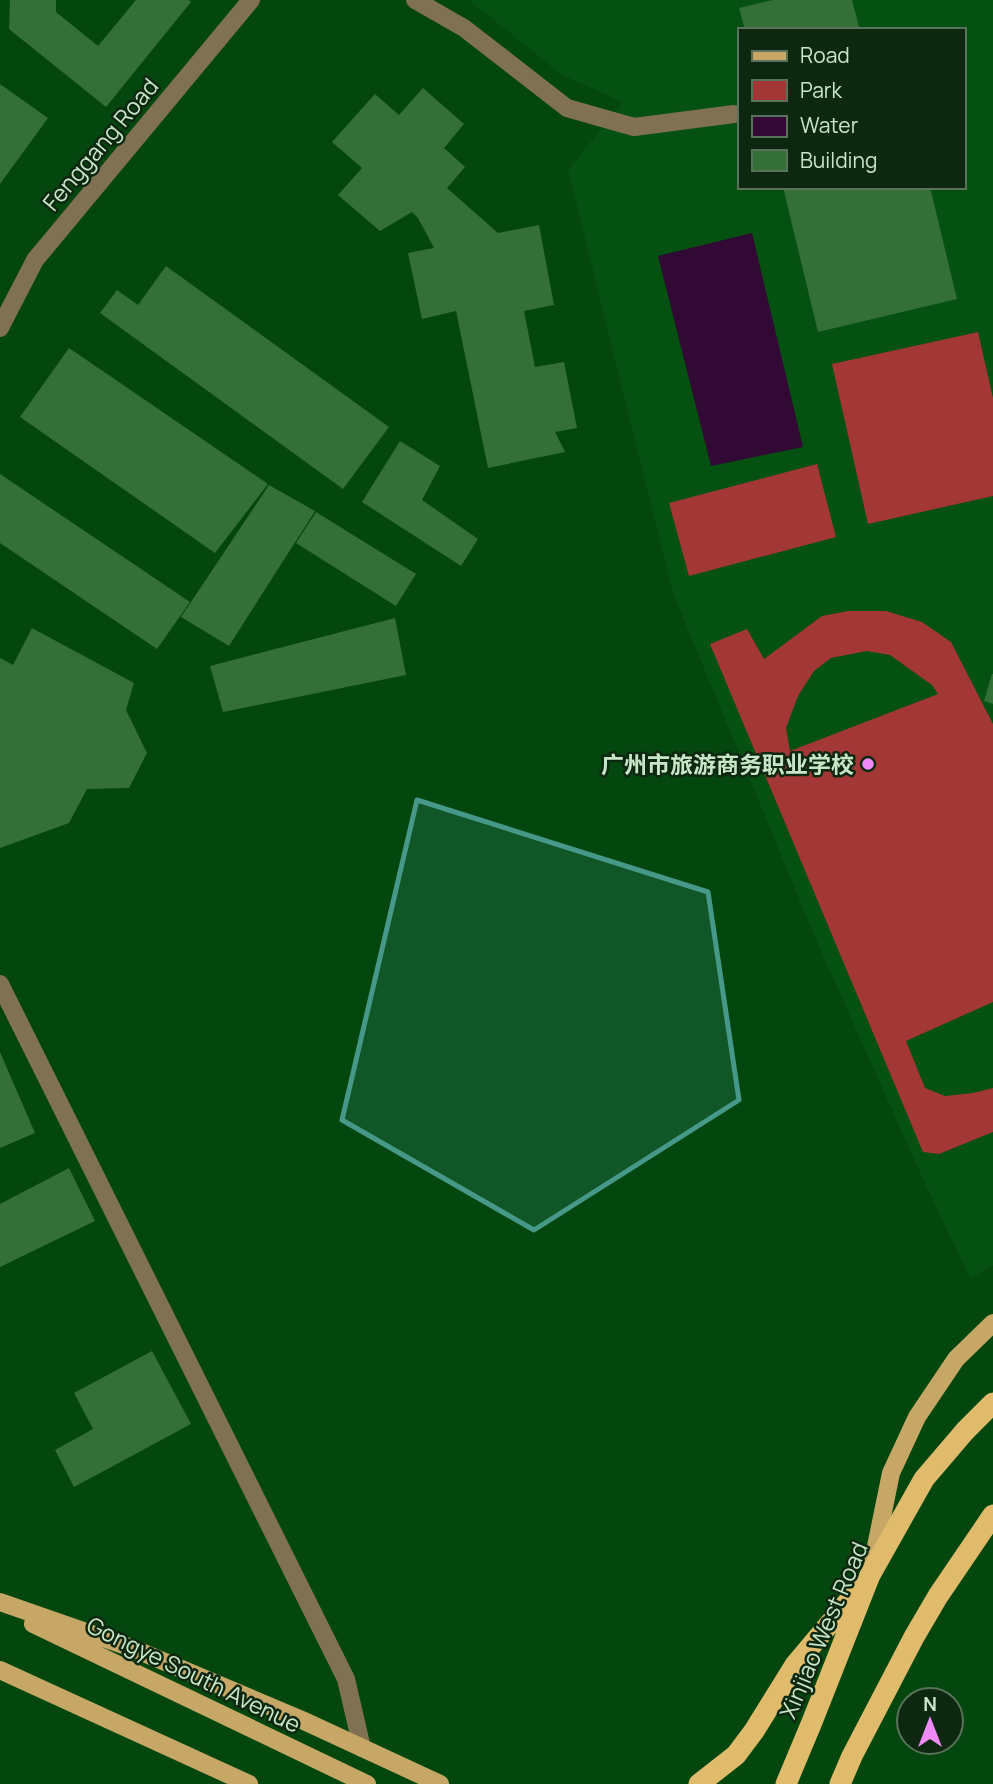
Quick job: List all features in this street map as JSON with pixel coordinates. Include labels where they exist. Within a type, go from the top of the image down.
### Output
[{"type":"highway","name":"Xinjiao West Road","points":[[786,1784],[870,1575],[924,1479],[993,1403]]},
{"type":"highway","points":[[840,1784],[908,1648],[938,1596],[993,1515]]},
{"type":"highway","points":[[699,1784],[736,1755],[760,1723],[795,1665],[870,1575]]},
{"type":"highway","points":[[849,1784],[852,1756]]},
{"type":"main road","points":[[870,1575],[891,1473],[917,1417],[956,1359],[993,1323]]},
{"type":"main road","points":[[0,1602],[132,1648],[302,1720],[440,1784]]},
{"type":"main road","name":"Gongye South Avenue","points":[[0,1609],[367,1784]]},
{"type":"main road","points":[[0,1670],[249,1784]]},
{"type":"street","name":"Fenggang Road","points":[[0,327],[35,260],[251,0]]},
{"type":"street","points":[[415,0],[464,28],[567,108],[634,127],[734,114]]},
{"type":"street","points":[[0,984],[346,1679],[362,1748]]},
{"type":"highlighted area","points":[[417,800],[708,892],[739,1100],[534,1230],[342,1120]]},
{"type":"shaded area","name":"广州市旅游商务职业学校","points":[[469,0],[993,0],[993,1265],[970,1278],[814,935],[673,593],[568,170],[623,102],[562,75]]},
{"type":"green space","points":[[978,332],[993,398],[993,496],[868,524],[832,364]]},
{"type":"green space","points":[[817,464],[836,537],[689,576],[669,503]]},
{"type":"green space","points":[[848,611],[886,611],[922,622],[951,642],[993,724],[993,1002],[906,1041],[925,1088],[945,1096],[993,1088],[993,1132],[939,1154],[923,1152],[710,644],[747,629],[764,659],[822,616]],"holes":[[[867,651],[890,655],[932,685],[938,694],[790,751],[786,728],[798,696],[814,671],[831,658]]]},
{"type":"water","points":[[752,233],[803,447],[711,466],[658,256]]},
{"type":"building","points":[[10,0],[56,0],[56,12],[98,46],[136,0],[191,2],[106,107],[9,29]]},
{"type":"building","points":[[773,0],[852,0],[859,28],[744,28],[739,8]]},
{"type":"building","points":[[0,84],[48,118],[0,184]]},
{"type":"building","points":[[423,88],[464,124],[444,148],[465,167],[447,188],[498,233],[539,225],[554,305],[524,311],[535,367],[564,362],[577,428],[555,432],[565,452],[488,468],[456,311],[422,319],[408,253],[434,248],[418,218],[412,212],[380,231],[338,195],[362,168],[332,142],[375,94],[399,115]]},
{"type":"building","points":[[783,189],[930,189],[957,299],[818,332]]},
{"type":"building","points":[[166,266],[389,427],[343,489],[100,313],[117,290],[138,305]]},
{"type":"building","points":[[69,348],[268,484],[215,553],[20,417]]},
{"type":"building","points":[[400,441],[440,466],[422,500],[478,539],[461,566],[362,502]]},
{"type":"building","points":[[0,474],[190,602],[157,649],[0,543]]},
{"type":"building","points":[[269,485],[315,511],[229,646],[181,617]]},
{"type":"building","points":[[316,512],[416,574],[396,606],[296,543]]},
{"type":"building","points":[[395,618],[406,675],[223,712],[210,666]]},
{"type":"building","points":[[32,628],[134,683],[126,710],[147,753],[129,788],[87,789],[69,823],[0,848],[0,658],[13,665]]},
{"type":"building","points":[[993,674],[993,704],[984,701]]},
{"type":"building","points":[[0,1052],[35,1133],[0,1148]]},
{"type":"building","points":[[69,1168],[95,1221],[0,1267],[0,1204]]},
{"type":"building","points":[[152,1351],[191,1424],[74,1487],[55,1450],[93,1429],[74,1393]]},
{"type":"place","name":"广州市旅游商务职业学校","points":[[868,764]]}]
